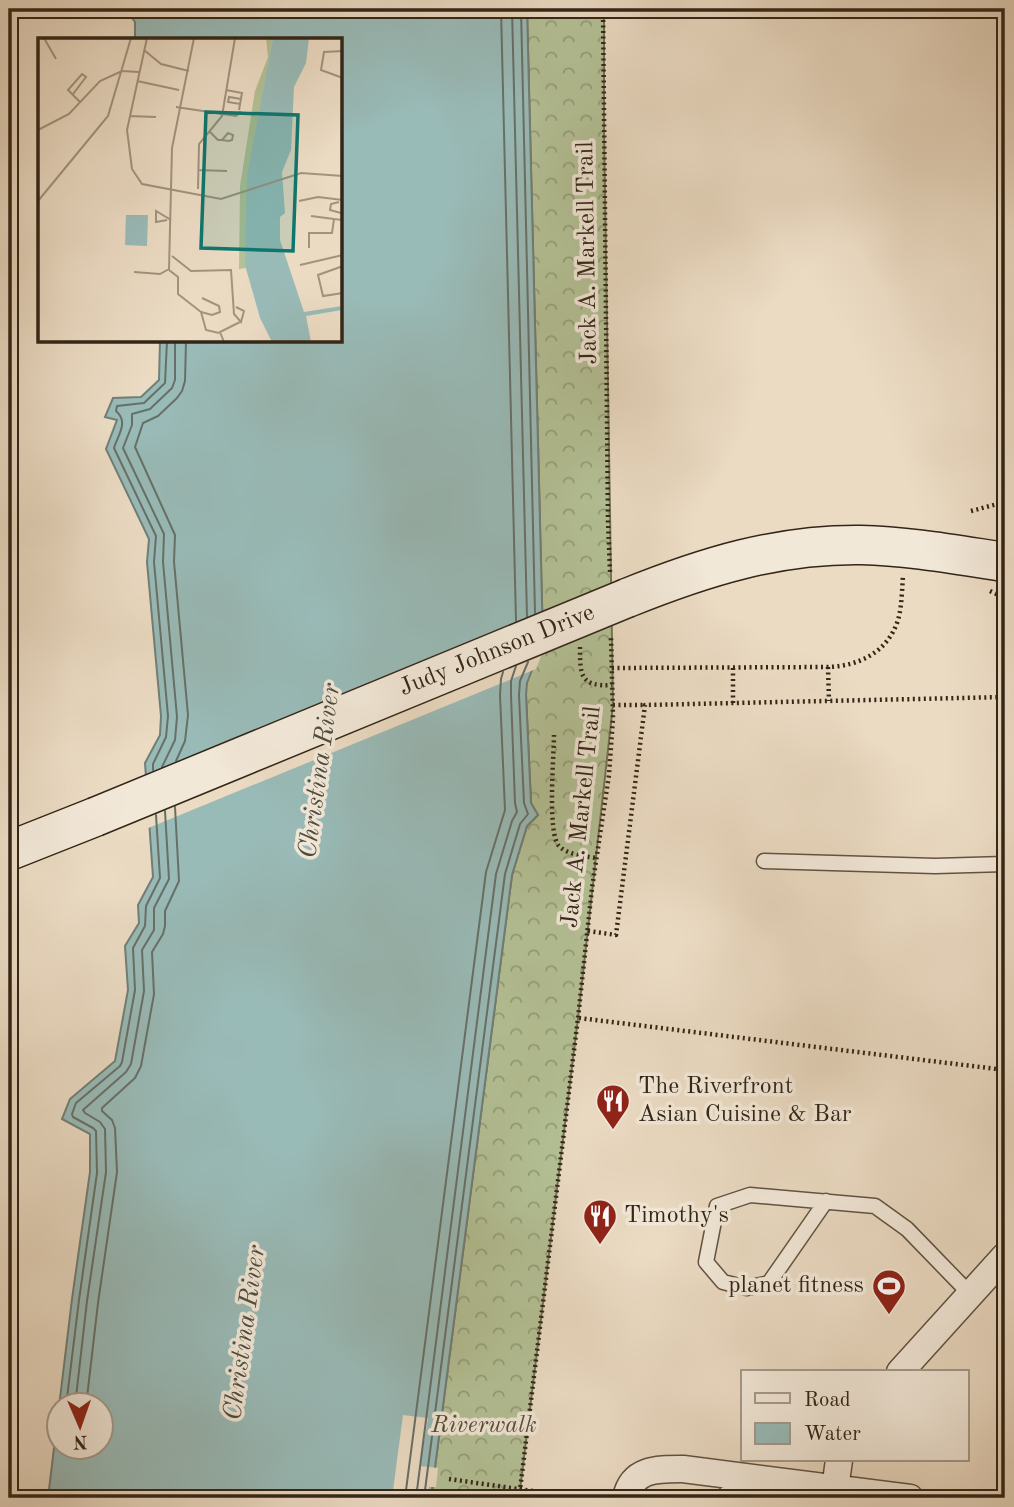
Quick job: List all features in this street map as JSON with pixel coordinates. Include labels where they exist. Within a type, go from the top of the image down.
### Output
[{"type":"street","name":"Judy Johnson Drive","points":[[9,851],[616,599],[718,565],[779,551],[863,545],[902,548],[994,575]]},
{"type":"street","points":[[902,1370],[1005,1256]]},
{"type":"street","points":[[626,1498],[628,1489],[644,1473],[683,1469],[761,1479],[836,1482],[910,1498]]},
{"type":"street","points":[[730,1498],[761,1479]]},
{"type":"lane","points":[[764,861],[936,866],[1005,864]]},
{"type":"lane","points":[[826,1201],[769,1283],[747,1288],[723,1282],[706,1262],[717,1206],[750,1195],[826,1201],[875,1206],[907,1229],[970,1294]]},
{"type":"path","name":"Jack A. Markell Trail","points":[[519,1498],[614,718],[612,668],[616,599],[608,479],[603,9]]},
{"type":"path","points":[[971,511],[1005,502]]},
{"type":"path","points":[[612,668],[828,667],[864,660],[886,644],[898,620],[904,573],[913,574]]},
{"type":"path","points":[[994,575],[1005,597]]},
{"type":"path","points":[[580,643],[582,676],[592,684],[612,685]]},
{"type":"path","points":[[828,667],[829,701]]},
{"type":"path","points":[[733,668],[733,703]]},
{"type":"path","points":[[613,705],[1005,697]]},
{"type":"path","points":[[588,931],[616,935],[645,705]]},
{"type":"path","points":[[554,735],[554,839],[565,850],[596,858]]},
{"type":"path","points":[[578,1018],[1005,1070]]},
{"type":"path","points":[[449,1479],[581,1498]]},
{"type":"green space","name":"Riverwalk","points":[[527,9],[604,9],[613,705],[519,1498],[431,1498],[512,875],[527,826],[538,815],[531,803],[526,695],[526,683],[543,642]]},
{"type":"water","name":"Christina River","points":[[125,9],[527,9],[543,642],[527,683],[526,695],[531,803],[538,815],[527,826],[512,875],[431,1498],[48,1498],[52,1462],[116,1462],[116,1392],[61,1392],[90,1172],[90,1134],[62,1119],[70,1099],[115,1061],[128,990],[125,946],[139,923],[138,905],[153,877],[145,763],[160,735],[161,716],[147,562],[149,539],[106,449],[117,420],[105,417],[113,398],[141,397],[159,380],[160,343],[343,343],[343,38],[135,38],[135,22]]},
{"type":"pier","points":[[546,643],[536,669],[146,829],[143,779]]},
{"type":"pier","points":[[403,1415],[428,1418],[420,1466],[438,1468],[436,1487],[429,1487],[427,1498],[392,1498]]},
{"type":"place","name":"The Riverfront Asian Cuisine & Bar","points":[[613,1131]]},
{"type":"place","name":"Timothy's","points":[[600,1246]]},
{"type":"place","name":"planet fitness","points":[[889,1316]]}]
